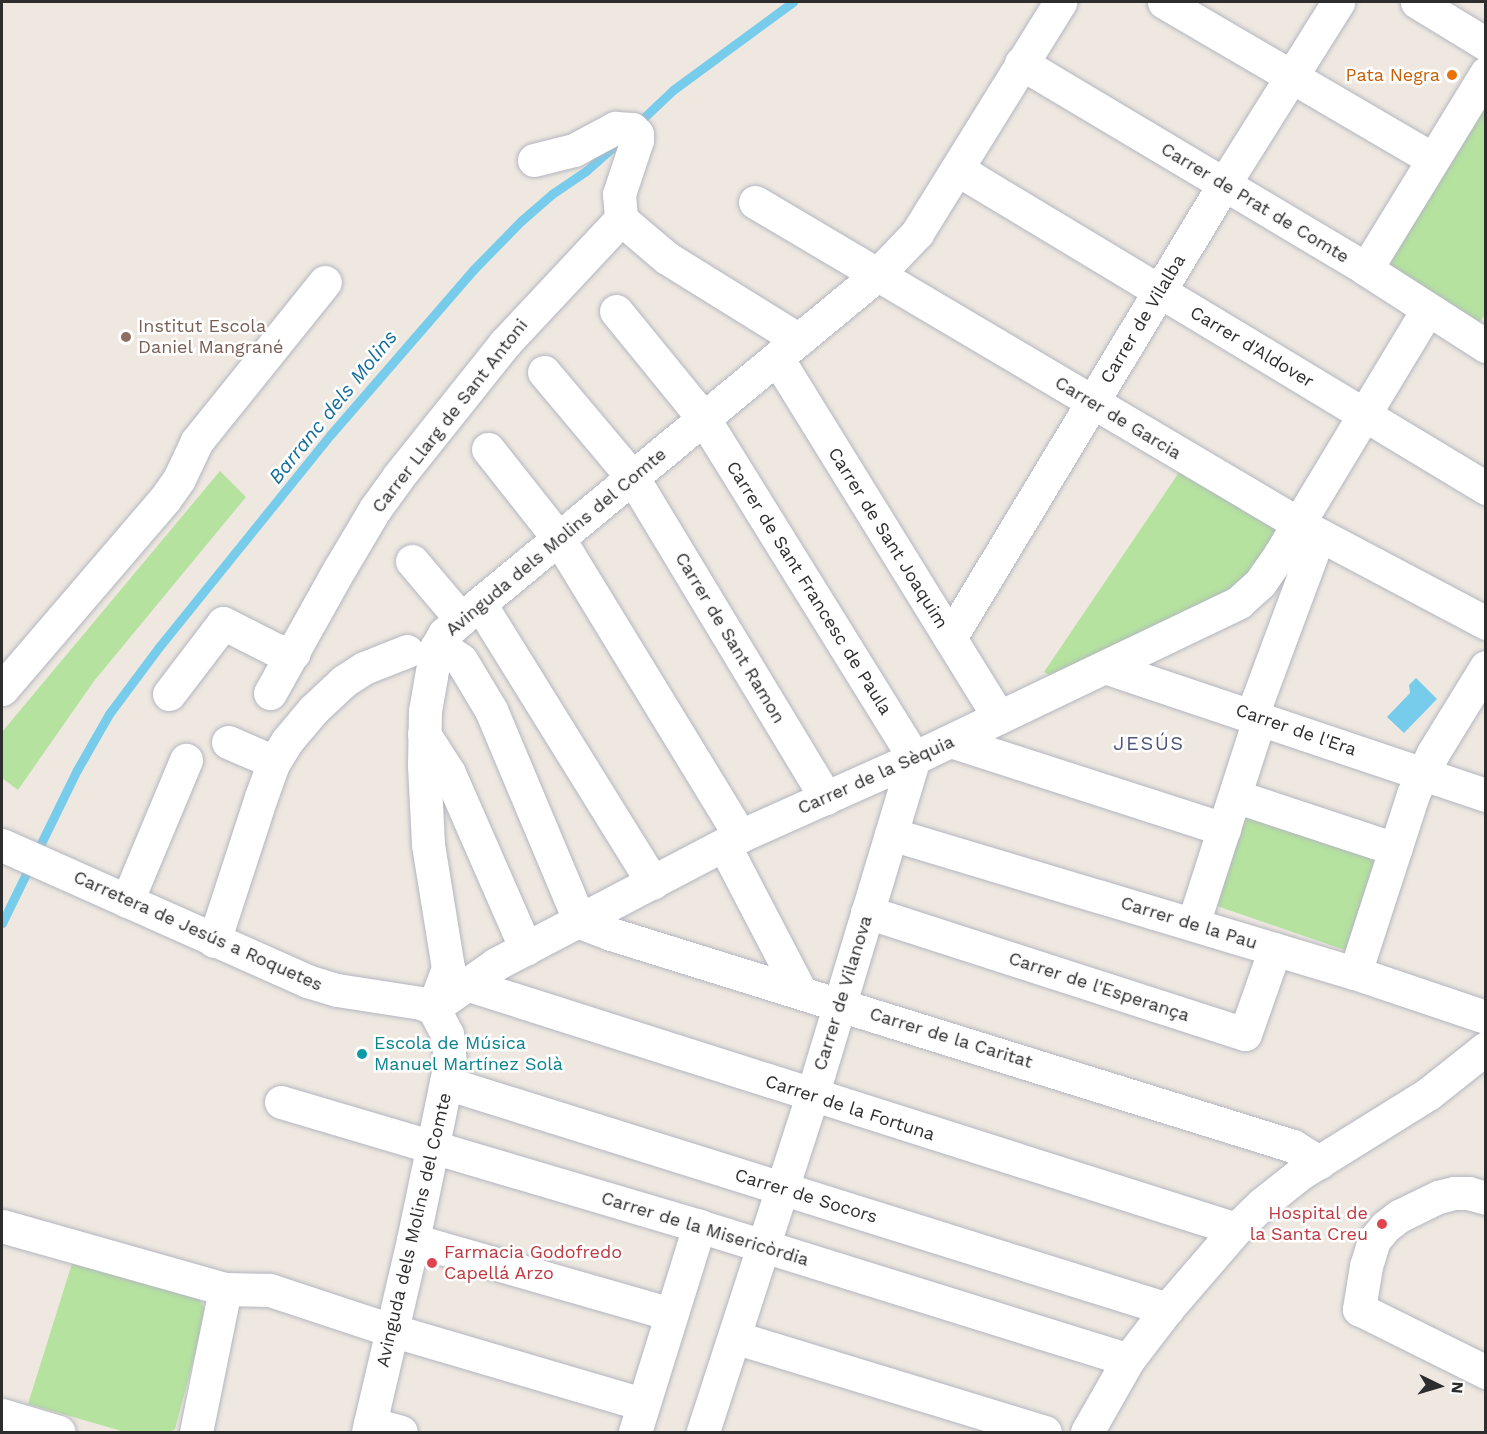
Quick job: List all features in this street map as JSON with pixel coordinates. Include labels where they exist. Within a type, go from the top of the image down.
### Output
[{"type":"street","name":"Avinguda dels Molins del Comte","points":[[369,1428],[433,1148],[446,1083],[450,1047],[447,1034],[433,1008],[448,968],[428,844],[424,734],[428,682],[422,650],[878,274],[917,233],[1060,2]]},
{"type":"street","points":[[1164,2],[1433,159]]},
{"type":"street","name":"Carrer de Vilalba","points":[[950,638],[1161,292],[1224,184],[1338,2]]},
{"type":"street","points":[[1417,2],[1485,44]]},
{"type":"street","name":"Carrer de Prat de Comte","points":[[1022,63],[1366,269],[1427,310],[1484,341]]},
{"type":"street","points":[[1366,269],[1485,73]]},
{"type":"street","points":[[534,160],[574,150],[615,128],[632,129],[637,134],[637,141],[619,194],[621,219],[667,258],[788,349]]},
{"type":"street","name":"Carrer d'Aldover","points":[[957,168],[1485,488]]},
{"type":"street","name":"Carrer de Garcia","points":[[755,202],[1309,529],[1485,623]]},
{"type":"street","name":"Carrer Llarg de Sant Antoni","points":[[270,693],[345,558],[398,477],[505,343],[621,219]]},
{"type":"street","points":[[2,689],[165,499],[179,479],[197,441],[326,282]]},
{"type":"street","points":[[1193,924],[1235,796],[1309,529],[1364,415],[1427,310]]},
{"type":"street","name":"Carrer de Sant Francesc de Paula","points":[[616,311],[704,418],[914,758]]},
{"type":"street","name":"Carrer de Sant Joaquim","points":[[788,349],[950,638],[999,717]]},
{"type":"street","name":"Carrer de Sant Ramon","points":[[544,372],[633,478],[826,798]]},
{"type":"street","points":[[488,449],[559,539],[732,840],[741,872],[800,991]]},
{"type":"street","name":"Carrer de la Sèquia","points":[[433,1008],[496,964],[580,922],[732,840],[951,741],[1239,602],[1260,583],[1309,529]]},
{"type":"street","points":[[412,561],[470,612],[653,883]]},
{"type":"street","points":[[169,694],[223,622],[276,650],[294,653]]},
{"type":"street","points":[[214,941],[274,762],[298,726],[344,681],[364,668],[422,650],[452,654],[461,660],[491,710],[580,922]]},
{"type":"street","name":"Carrer de l'Era","points":[[1105,667],[1485,795]]},
{"type":"street","points":[[1355,973],[1413,794],[1485,667]]},
{"type":"street","points":[[424,734],[449,773],[526,949]]},
{"type":"street","points":[[951,741],[1224,829]]},
{"type":"street","points":[[228,742],[274,762]]},
{"type":"street","name":"Carrer de Vilanova","points":[[712,1430],[734,1337],[812,1096],[914,758]]},
{"type":"street","points":[[127,901],[186,760]]},
{"type":"street","points":[[1235,796],[1395,849]]},
{"type":"street","name":"Carrer de la Pau","points":[[891,834],[1355,973],[1485,1017]]},
{"type":"street","name":"Carretera de Jesús a Roquetes","points":[[2,845],[307,981],[337,990],[421,1003],[433,1008]]},
{"type":"street","name":"Carrer de l'Esperança","points":[[867,912],[1245,1034],[1275,949]]},
{"type":"street","name":"Carrer de la Caritat","points":[[580,922],[611,934],[840,1003],[1293,1146],[1310,1167]]},
{"type":"street","name":"Carrer de la Fortuna","points":[[466,984],[812,1096],[1236,1229]]},
{"type":"street","points":[[1088,1432],[1128,1360],[1167,1309],[1236,1229],[1262,1204],[1310,1167],[1428,1094],[1485,1048]]},
{"type":"street","name":"Carrer de Socors","points":[[446,1083],[1167,1309]]},
{"type":"street","name":"Carrer de la Misericòrdia","points":[[280,1102],[699,1226],[1128,1360]]},
{"type":"street","points":[[1485,1198],[1469,1193],[1438,1197],[1398,1216],[1385,1227],[1374,1240],[1366,1266],[1359,1309],[1485,1372]]},
{"type":"street","points":[[2,1226],[225,1289],[270,1290],[392,1330],[638,1418],[699,1226]]},
{"type":"street","points":[[413,1240],[671,1314]]},
{"type":"street","points":[[196,1432],[225,1289]]},
{"type":"street","points":[[734,1337],[1045,1432]]},
{"type":"street","points":[[2,1415],[59,1432]]},
{"type":"street","points":[[369,1428],[401,1432]]},
{"type":"green space","points":[[1485,101],[1485,315],[1479,323],[1387,265]]},
{"type":"green space","points":[[220,471],[246,497],[94,681],[18,790],[2,778],[2,732]]},
{"type":"green space","points":[[1180,471],[1278,530],[1246,583],[1057,679],[1044,672]]},
{"type":"green space","points":[[1246,805],[1381,852],[1347,951],[1212,904]]},
{"type":"green space","points":[[75,1254],[193,1287],[206,1312],[175,1429],[170,1432],[125,1432],[28,1404]]},
{"type":"water","points":[[1416,678],[1437,699],[1404,733],[1387,717],[1410,693],[1409,685]]},
{"type":"waterway","name":"Barranc dels Molins","points":[[636,125],[673,90],[793,2]]},
{"type":"waterway","name":"Barranc dels Molins","points":[[2,923],[77,770],[109,714],[159,647],[331,434],[473,270],[521,221],[552,194],[586,171],[622,139]]},
{"type":"place","name":"Pata Negra","points":[[1452,75]]},
{"type":"place","name":"Institut Escola Daniel Mangrané","points":[[126,337]]},
{"type":"place","name":"Escola de Música Manuel Martínez Solà","points":[[362,1054]]},
{"type":"place","name":"Hospital de la Santa Creu","points":[[1382,1224]]},
{"type":"place","name":"Farmacia Godofredo Capellá Arzo","points":[[432,1263]]},
{"type":"district","name":"JESÚS","points":[[1149,743]]}]
